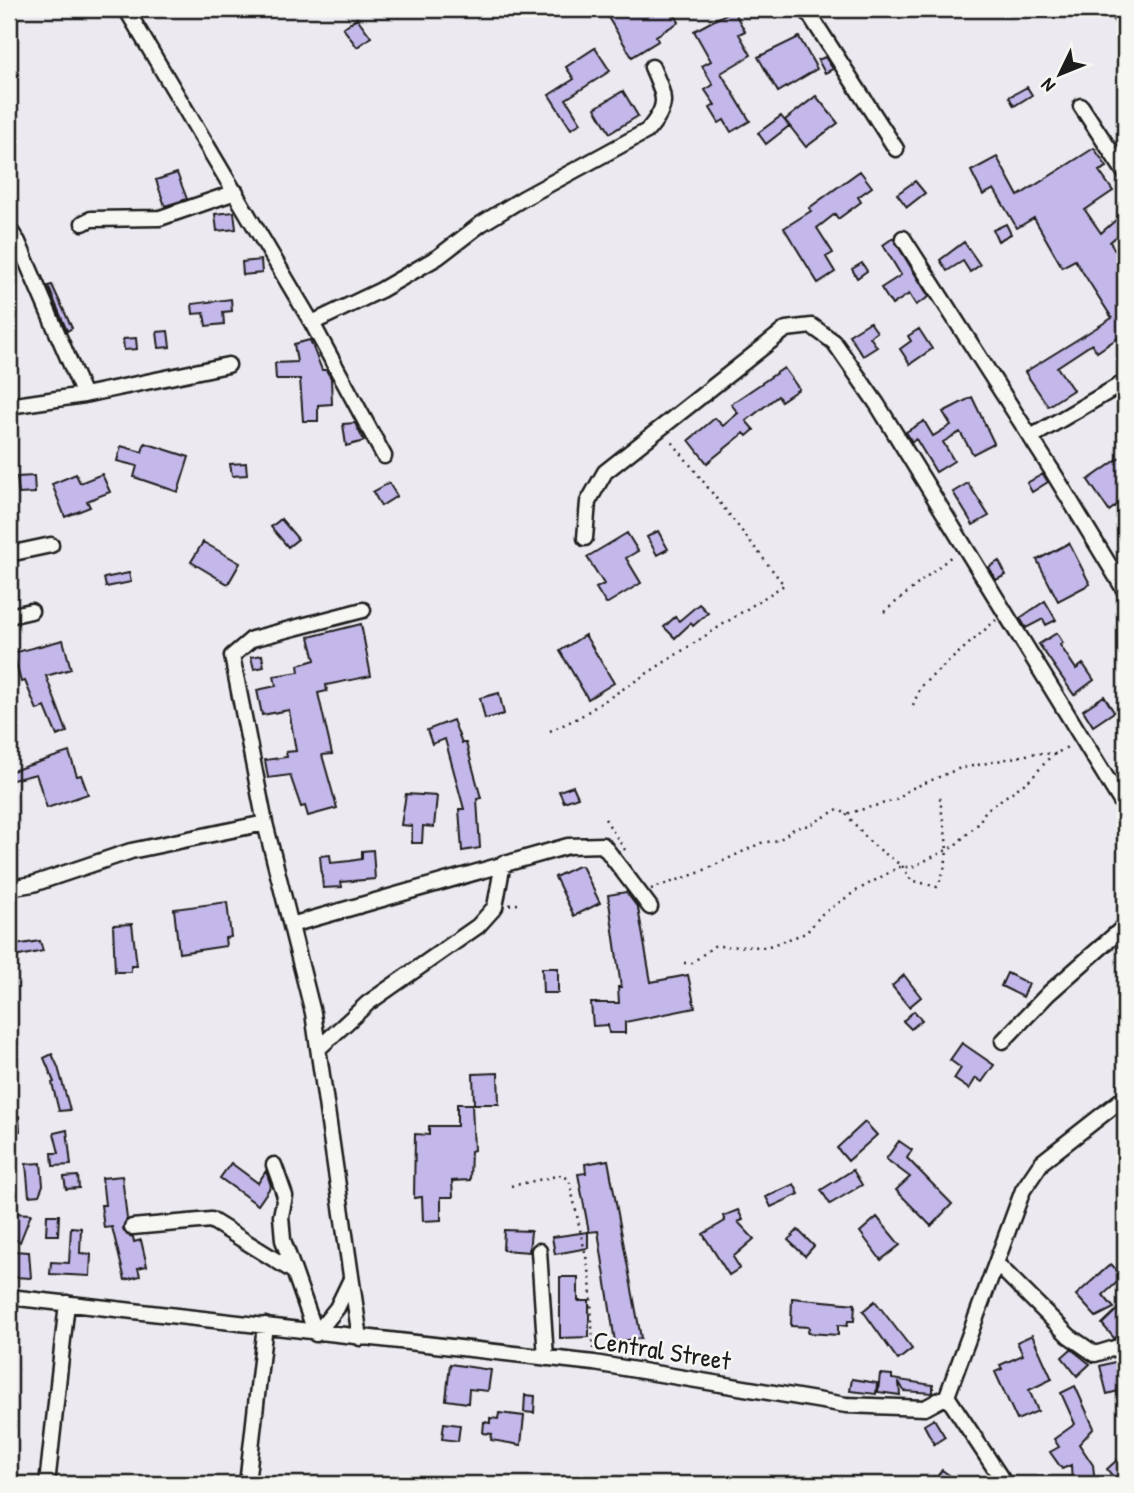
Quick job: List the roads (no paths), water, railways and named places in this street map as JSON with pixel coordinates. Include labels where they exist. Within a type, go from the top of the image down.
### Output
[{"type":"street","points":[[126,9],[312,323],[384,456]]},
{"type":"street","points":[[806,9],[896,149]]},
{"type":"street","points":[[312,323],[410,273],[512,205],[647,131],[662,115],[665,100],[652,67]]},
{"type":"street","points":[[1081,106],[1125,173]]},
{"type":"street","points":[[83,223],[91,219],[160,218],[236,192]]},
{"type":"street","points":[[9,229],[18,242],[84,395]]},
{"type":"street","points":[[903,238],[1031,437],[1125,591]]},
{"type":"street","points":[[585,538],[588,502],[605,472],[786,329],[812,326],[834,342],[877,404],[1125,808]]},
{"type":"street","points":[[9,406],[84,395],[228,365]]},
{"type":"street","points":[[1031,437],[1125,382]]},
{"type":"street","points":[[9,554],[51,545]]},
{"type":"street","points":[[360,1338],[319,1048],[265,823],[232,656],[251,639],[363,610]]},
{"type":"street","points":[[9,616],[32,611]]},
{"type":"street","points":[[9,888],[33,884],[131,851],[265,823]]},
{"type":"street","points":[[291,925],[568,846],[603,845],[650,907]]},
{"type":"street","points":[[319,1048],[368,1003],[478,926],[495,907],[503,863]]},
{"type":"street","points":[[1003,1041],[1049,993],[1125,926]]},
{"type":"street","points":[[1004,1484],[947,1396],[1023,1190],[1042,1162],[1125,1097]]},
{"type":"street","points":[[274,1165],[285,1196],[281,1216],[283,1240],[316,1334]]},
{"type":"street","points":[[132,1227],[211,1220],[293,1271]]},
{"type":"street","points":[[539,1251],[546,1358]]},
{"type":"street","points":[[996,1263],[1069,1336],[1095,1354],[1125,1345]]},
{"type":"street","points":[[316,1334],[337,1308],[351,1279]]},
{"type":"street","name":"Central Street","points":[[9,1297],[265,1325],[316,1334],[594,1363],[846,1405],[925,1408],[947,1396]]},
{"type":"street","points":[[47,1484],[67,1303]]},
{"type":"street","points":[[247,1484],[265,1325]]}]
